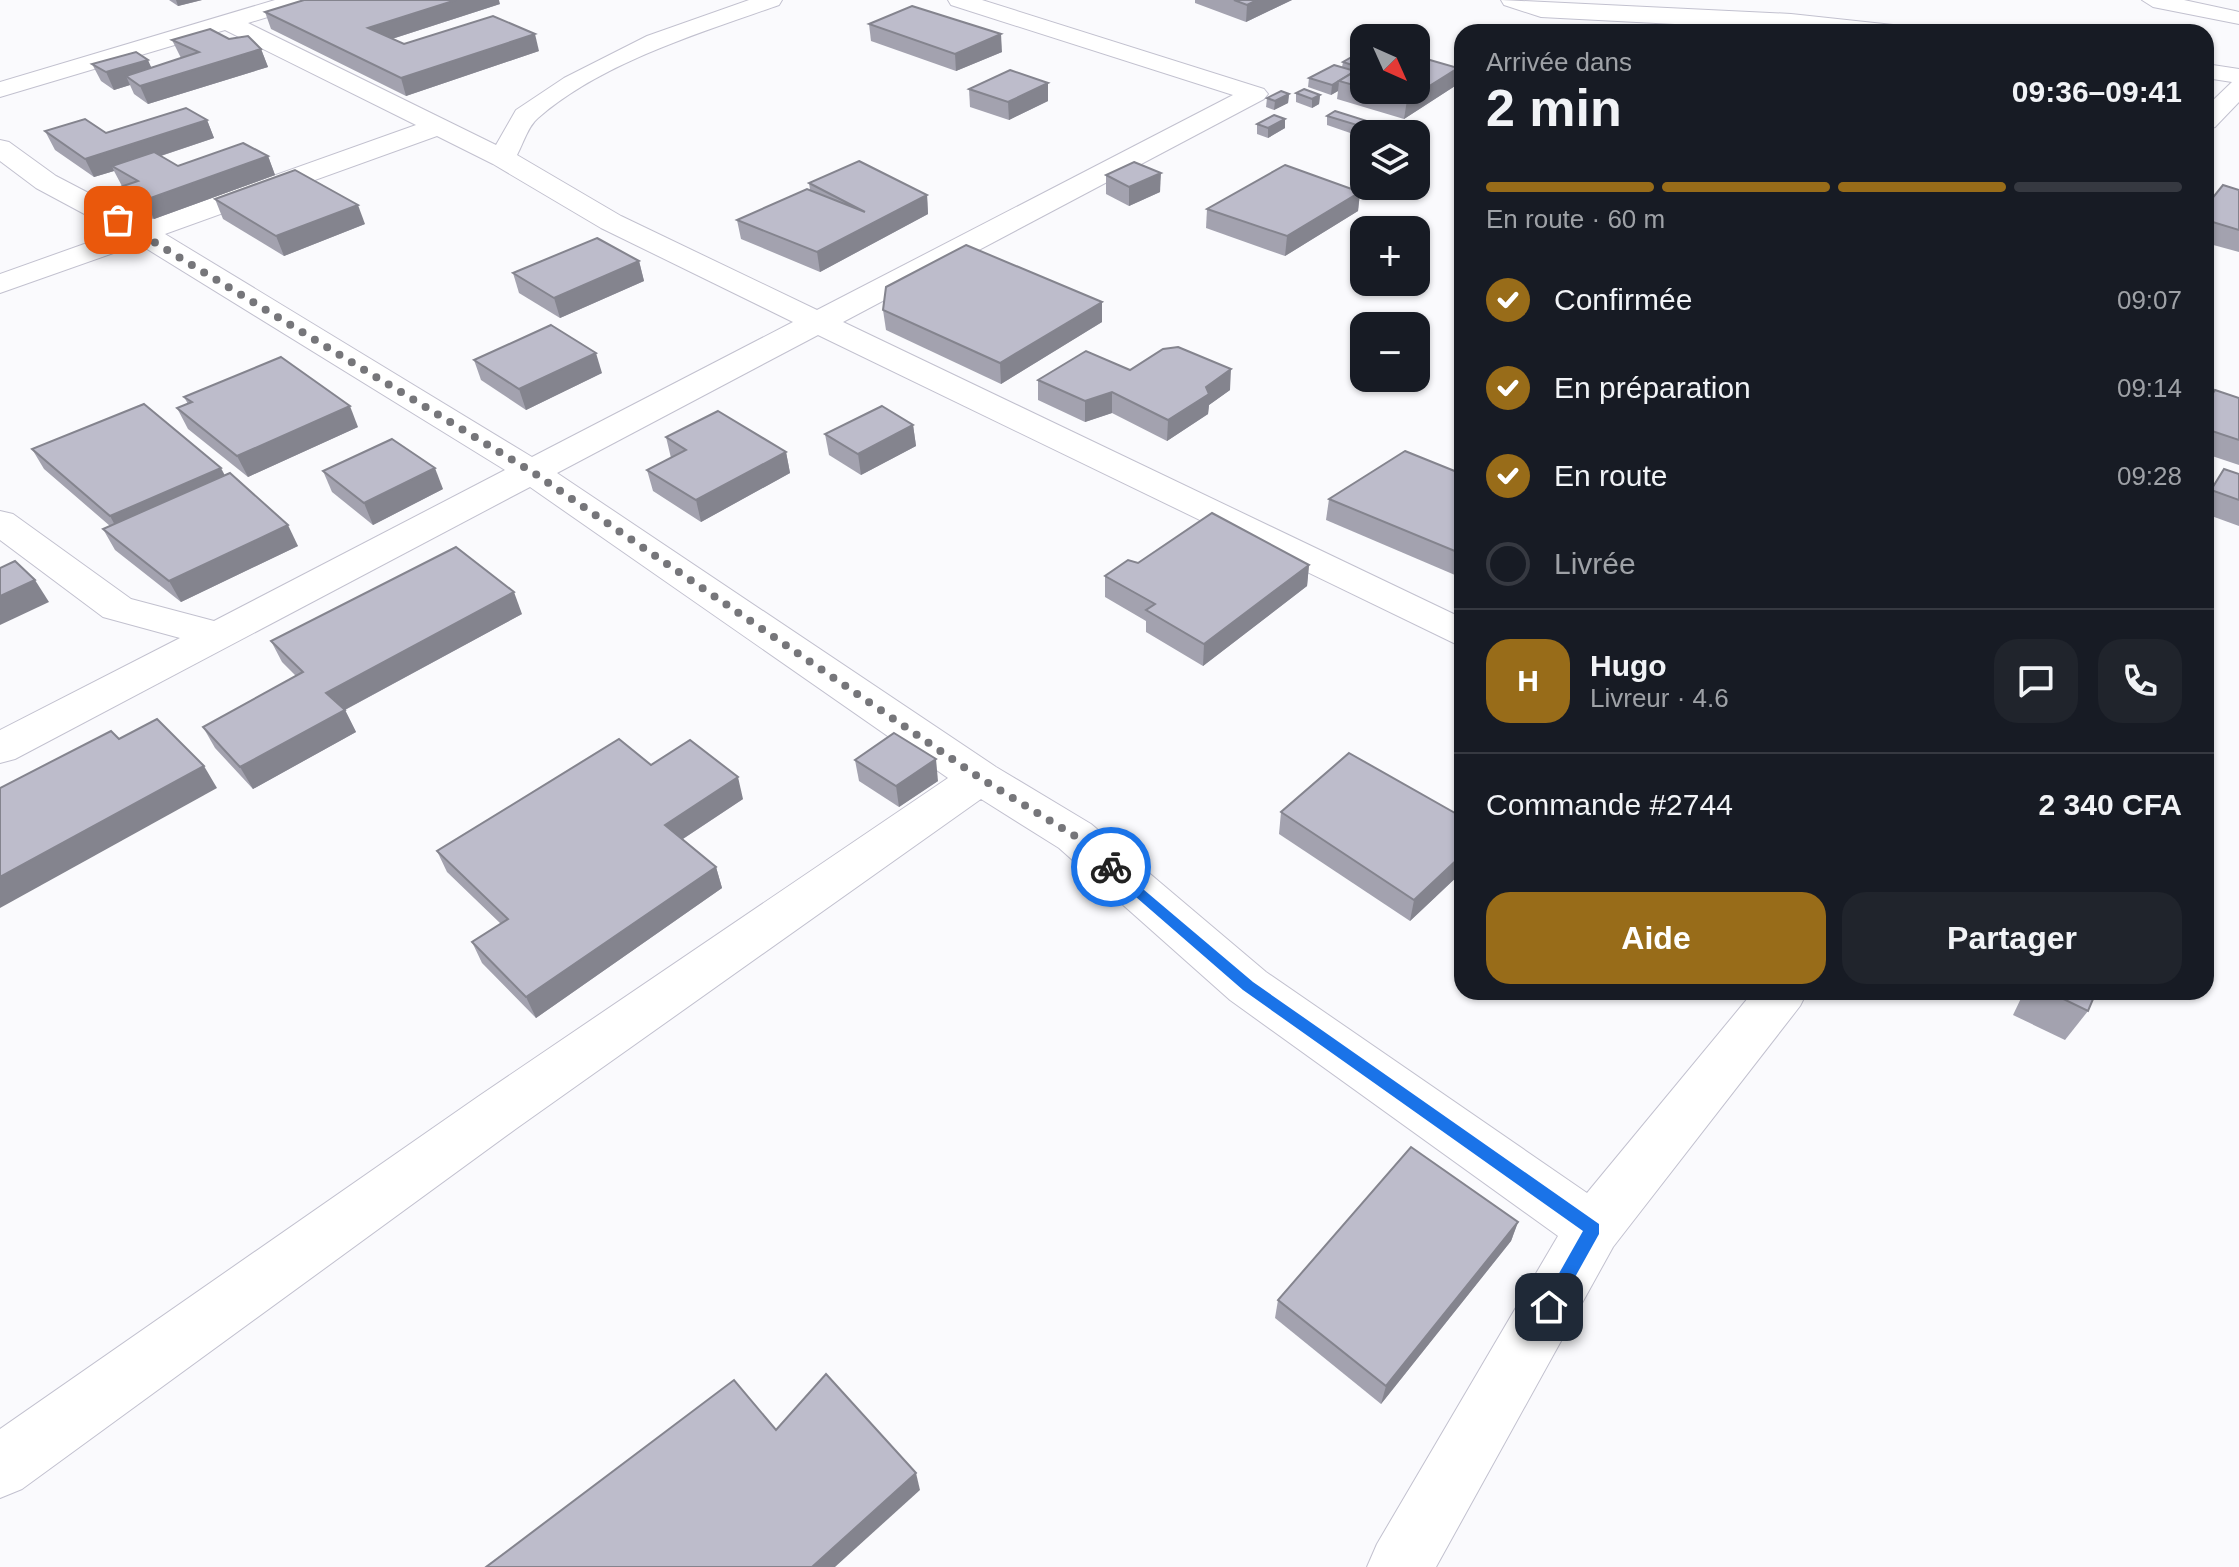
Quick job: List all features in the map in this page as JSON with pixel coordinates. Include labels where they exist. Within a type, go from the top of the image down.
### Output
[{"type":"street","points":[[0,90],[224,20],[299,0]]},
{"type":"street","points":[[502,158],[525,115],[573,83],[655,41],[771,0]]},
{"type":"street","points":[[0,748],[534,473],[1255,94],[959,0]]},
{"type":"street","points":[[1512,0],[1541,10],[1819,24]]},
{"type":"street","points":[[2153,0],[2235,18]]},
{"type":"street","points":[[224,20],[502,158],[611,222],[1454,630]]},
{"type":"street","points":[[2214,72],[2239,76]]},
{"type":"street","points":[[2214,114],[2239,88]]},
{"type":"street","points":[[0,284],[439,126]]},
{"type":"street","points":[[0,148],[46,182],[142,233],[534,473],[980,778],[1075,836],[1248,986],[1593,1229]]},
{"type":"street","points":[[0,522],[117,608],[218,635]]},
{"type":"street","points":[[0,1467],[498,1112],[980,778]]},
{"type":"street","points":[[1400,1567],[1593,1229],[1776,1000]]},
{"type":"building","points":[[304,0],[456,0],[368,28],[404,44],[493,16],[535,34],[401,78],[265,12]]},
{"type":"building","points":[[1234,0],[1257,0],[1247,5]]},
{"type":"building","points":[[912,6],[1001,34],[955,54],[869,24]]},
{"type":"building","points":[[210,29],[229,39],[248,36],[261,49],[140,86],[126,76],[199,52],[172,40]]},
{"type":"building","points":[[136,52],[148,60],[106,72],[92,64]]},
{"type":"building","points":[[1430,60],[1454,67],[1454,71],[1430,86]]},
{"type":"building","points":[[1334,65],[1350,70],[1350,74],[1332,85],[1309,78]]},
{"type":"building","points":[[1010,70],[1048,83],[1008,102],[969,89]]},
{"type":"building","points":[[1350,74],[1350,84],[1339,81]]},
{"type":"building","points":[[1304,89],[1320,95],[1312,99],[1296,93]]},
{"type":"building","points":[[1281,91],[1289,94],[1275,101],[1267,98]]},
{"type":"building","points":[[186,108],[207,120],[85,159],[45,131],[85,119],[106,133]]},
{"type":"building","points":[[1335,111],[1364,120],[1350,120],[1350,123],[1327,116]]},
{"type":"building","points":[[1274,115],[1285,119],[1268,128],[1257,124]]},
{"type":"building","points":[[243,143],[268,156],[145,200],[123,186],[138,181],[112,166],[154,152],[178,166]]},
{"type":"building","points":[[859,161],[927,195],[817,252],[737,220],[807,189],[865,212],[809,183]]},
{"type":"building","points":[[1134,162],[1161,173],[1129,187],[1106,175]]},
{"type":"building","points":[[1285,165],[1350,188],[1350,198],[1287,236],[1207,209]]},
{"type":"building","points":[[295,170],[358,205],[276,236],[215,199]]},
{"type":"building","points":[[2223,185],[2239,190],[2239,230],[2214,222],[2214,196]]},
{"type":"building","points":[[597,238],[639,261],[554,298],[513,273]]},
{"type":"building","points":[[966,245],[1102,302],[1000,363],[883,310],[886,287]]},
{"type":"building","points":[[551,325],[596,353],[519,389],[474,360]]},
{"type":"building","points":[[1178,347],[1231,369],[1206,387],[1209,394],[1168,420],[1112,392],[1085,401],[1038,380],[1086,351],[1130,370],[1163,349]]},
{"type":"building","points":[[281,357],[350,406],[237,456],[177,408],[192,402],[184,397]]},
{"type":"building","points":[[2214,392],[2239,398],[2239,440],[2214,432]]},
{"type":"building","points":[[144,404],[221,468],[110,516],[32,449]]},
{"type":"building","points":[[882,406],[913,425],[858,454],[825,434]]},
{"type":"building","points":[[718,411],[786,452],[696,500],[647,470],[686,450],[666,437]]},
{"type":"building","points":[[392,439],[435,468],[364,503],[323,471]]},
{"type":"building","points":[[1405,451],[1454,471],[1454,551],[1329,499]]},
{"type":"building","points":[[2224,469],[2239,474],[2239,500],[2214,491],[2214,485]]},
{"type":"building","points":[[230,473],[288,525],[169,581],[103,529]]},
{"type":"building","points":[[1212,513],[1309,565],[1204,644],[1146,610],[1155,604],[1105,576],[1128,560],[1138,563]]},
{"type":"building","points":[[456,547],[514,592],[326,693],[345,710],[240,767],[203,727],[303,672],[271,641]]},
{"type":"building","points":[[15,561],[35,580],[0,596],[0,568]]},
{"type":"building","points":[[157,719],[204,766],[0,877],[0,788],[111,731],[119,739]]},
{"type":"building","points":[[894,733],[936,759],[896,786],[855,760]]},
{"type":"building","points":[[619,739],[651,765],[690,740],[738,777],[665,825],[716,867],[526,997],[472,942],[508,919],[437,851]]},
{"type":"building","points":[[1349,753],[1454,812],[1454,862],[1414,900],[1281,812]]},
{"type":"building","points":[[2065,1000],[2093,1000],[2088,1011]]},
{"type":"building","points":[[1411,1147],[1518,1222],[1386,1386],[1278,1300]]},
{"type":"building","points":[[826,1374],[916,1473],[812,1567],[486,1567],[734,1380],[776,1430]]},
{"type":"way so far","points":[[118,220],[534,473],[980,778],[1075,836],[1111,867]]},
{"type":"route","points":[[1111,867],[1248,986],[1593,1229],[1549,1307]]}]
